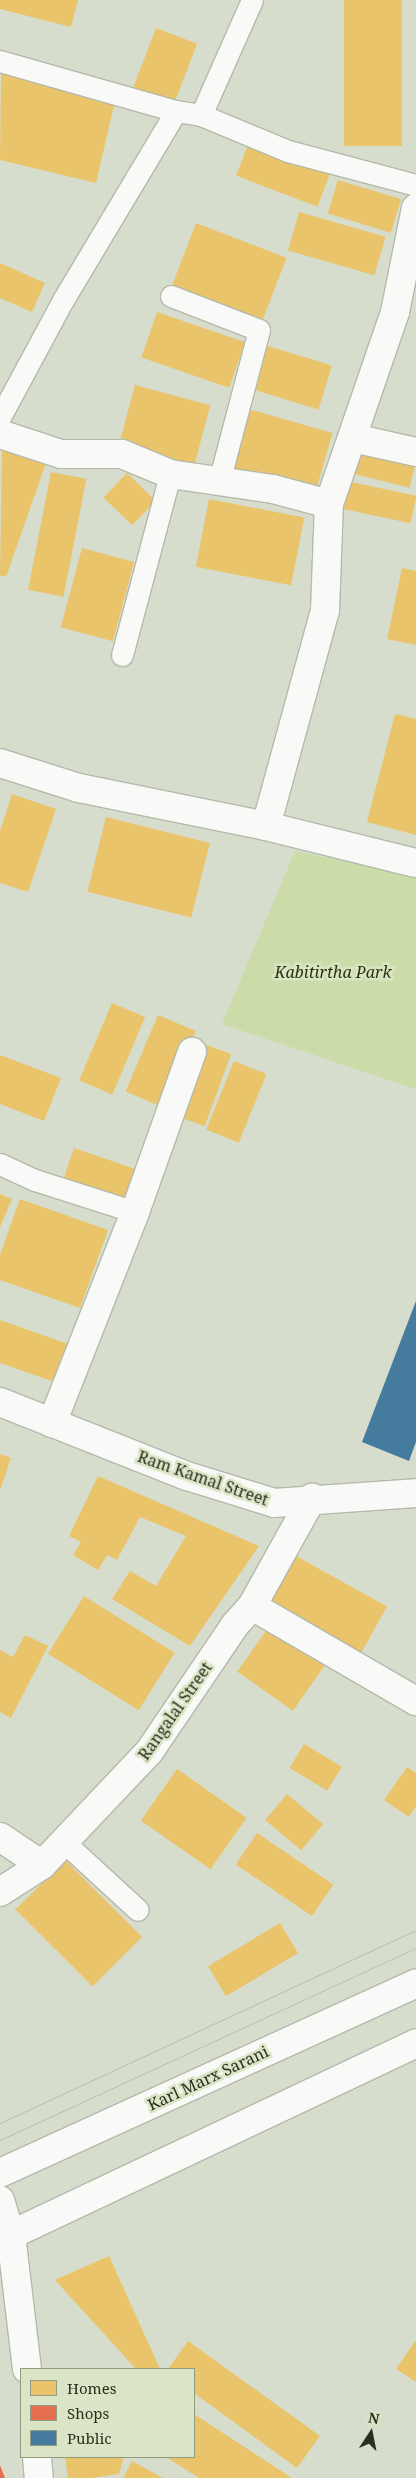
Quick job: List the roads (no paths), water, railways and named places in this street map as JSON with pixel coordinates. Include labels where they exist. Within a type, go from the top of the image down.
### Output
[{"type":"street","points":[[266,826],[325,611],[329,504],[395,312],[416,208]]},
{"type":"street","points":[[0,434],[61,454],[122,454],[170,474],[274,489],[329,504]]},
{"type":"street","points":[[353,438],[416,452]]},
{"type":"street","points":[[0,763],[79,788],[266,826],[416,863]]},
{"type":"street","points":[[52,1423],[135,1212],[192,1052]]},
{"type":"street","name":"Ram Kamal Street","points":[[0,1402],[187,1476],[274,1503],[312,1498],[416,1493]]},
{"type":"street","name":"Rangalal Street","points":[[0,1892],[42,1865],[149,1752],[235,1625],[252,1606],[312,1498]]},
{"type":"street","points":[[252,1606],[416,1701]]},
{"type":"street","points":[[0,1837],[42,1865]]},
{"type":"street","name":"Karl Marx Sarani","points":[[0,2173],[416,1983]]},
{"type":"street","points":[[6,2237],[416,2042]]},
{"type":"street","points":[[0,2200],[27,2368]]},
{"type":"street","points":[[37,2458],[40,2478]]},
{"type":"lane","points":[[202,115],[252,0]]},
{"type":"lane","points":[[0,61],[176,111],[202,115],[288,152],[416,185]]},
{"type":"lane","points":[[0,417],[64,300],[176,111]]},
{"type":"lane","points":[[171,296],[259,330],[218,481]]},
{"type":"lane","points":[[122,655],[170,474]]},
{"type":"lane","points":[[0,1164],[35,1180],[135,1212]]},
{"type":"lane","points":[[64,1842],[138,1910]]},
{"type":"tram line","points":[[0,2123],[416,1930]]},
{"type":"tram line","points":[[0,2140],[416,1948]]},
{"type":"park label","name":"Kabitirtha Park","points":[[333,972]]}]
